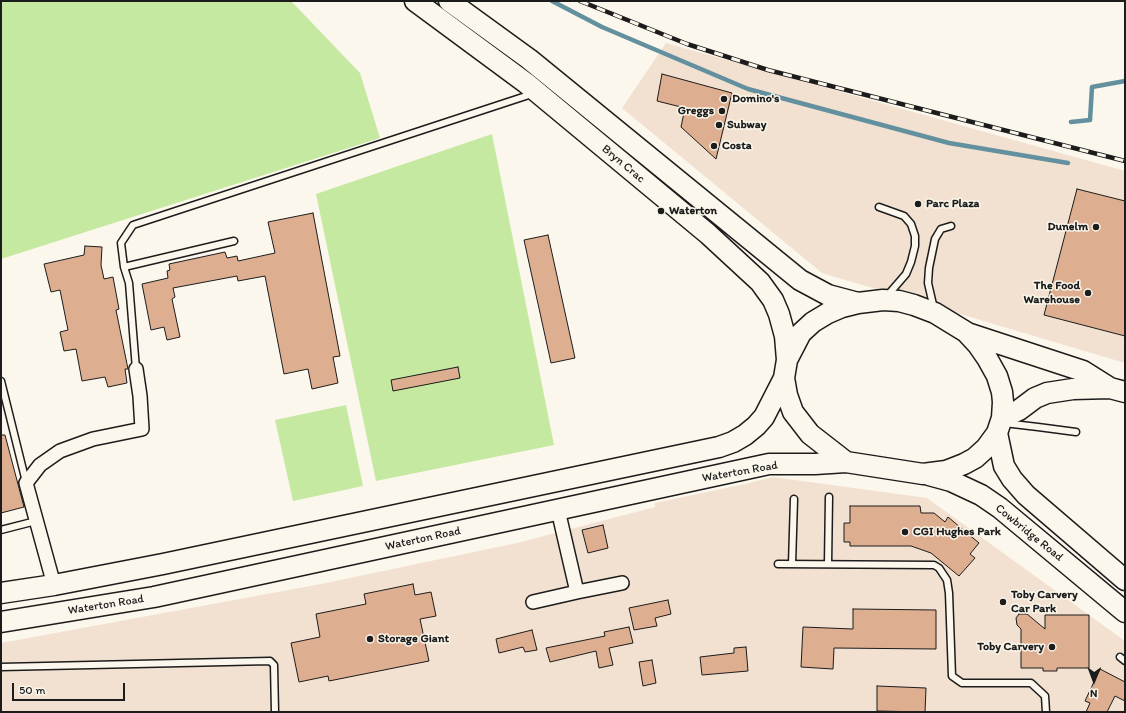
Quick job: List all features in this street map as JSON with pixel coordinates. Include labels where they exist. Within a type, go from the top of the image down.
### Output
[{"type":"main road","name":"Bryn Crac","points":[[415,1],[537,92],[708,234],[760,282],[774,300],[785,336],[787,395],[793,412],[810,434],[846,462]]},
{"type":"main road","name":"Bryn Crac","points":[[449,1],[529,60],[800,280],[828,295],[858,303]]},
{"type":"main road","points":[[1,593],[54,585],[163,564],[719,447],[733,442],[745,435],[764,417],[801,333],[813,322],[828,313],[842,307],[858,303],[883,300],[899,301],[909,304],[935,313],[966,332],[1083,371],[1118,390]]},
{"type":"main road","points":[[966,332],[978,345],[998,376],[1002,392],[1000,425],[1004,466],[1012,479],[1026,495],[1125,580]]},
{"type":"main road","points":[[923,474],[946,471],[975,458],[986,448],[1000,425],[1035,398],[1047,393],[1073,389],[1118,390]]},
{"type":"main road","name":"Waterton Road","points":[[1,622],[154,597],[769,464],[846,462],[923,474]]},
{"type":"main road","name":"Cowbridge Road","points":[[923,474],[951,481],[981,495],[1000,508],[1125,612]]},
{"type":"street","points":[[54,585],[26,484],[40,465],[60,450],[93,439],[142,429],[140,396],[136,369]]},
{"type":"street","points":[[558,510],[577,592]]},
{"type":"street","points":[[533,602],[622,582]]},
{"type":"lane","points":[[136,369],[129,283],[124,267],[121,243],[132,225],[537,92]]},
{"type":"lane","points":[[879,207],[904,216],[911,224],[915,236],[915,246],[906,274],[883,300]]},
{"type":"lane","points":[[935,313],[928,283],[929,268],[935,239],[941,230],[950,226]]},
{"type":"lane","points":[[124,267],[234,241]]},
{"type":"lane","points":[[1,381],[26,484]]},
{"type":"lane","points":[[1000,425],[1038,427],[1076,432]]},
{"type":"lane","points":[[828,564],[829,497]]},
{"type":"lane","points":[[792,564],[794,499]]},
{"type":"lane","points":[[1,530],[36,521]]},
{"type":"lane","points":[[778,564],[934,565],[939,568],[947,580],[949,593],[952,676],[962,683],[1031,683],[1045,696],[1046,712]]},
{"type":"lane","points":[[1,667],[270,661],[274,665],[275,712]]},
{"type":"shaded area","name":"Parc Plaza","points":[[666,43],[1125,171],[1125,363],[822,273],[622,108]]},
{"type":"shaded area","points":[[773,477],[927,498],[1125,641],[1125,712],[1,712],[1,643],[321,584],[517,543],[655,507],[655,503]]},
{"type":"green space","points":[[1,1],[291,1],[360,73],[380,138],[1,259]]},
{"type":"green space","points":[[492,134],[554,445],[376,481],[316,194]]},
{"type":"green space","points":[[346,405],[363,486],[293,501],[275,420]]},
{"type":"building","points":[[662,74],[732,93],[716,159],[681,127],[685,108],[657,101]]},
{"type":"building","points":[[1077,189],[1125,201],[1125,336],[1044,315]]},
{"type":"building","points":[[313,213],[340,356],[333,357],[338,383],[312,389],[308,369],[284,374],[265,276],[238,281],[237,276],[173,288],[175,297],[172,299],[180,337],[167,340],[164,327],[151,330],[142,284],[168,278],[167,271],[170,270],[169,264],[225,252],[227,258],[237,256],[238,261],[275,253],[268,222]]},
{"type":"building","points":[[548,235],[575,358],[551,363],[524,240]]},
{"type":"building","points":[[85,246],[102,247],[101,265],[104,279],[113,277],[119,309],[116,310],[128,369],[125,369],[127,383],[108,387],[105,377],[82,381],[76,349],[64,351],[60,332],[68,330],[60,290],[51,292],[44,264],[84,255]]},
{"type":"building","points":[[458,367],[460,378],[393,391],[391,380]]},
{"type":"building","points":[[1,435],[5,435],[24,507],[1,513]]},
{"type":"building","name":"CGI Hughes Park","points":[[850,506],[920,506],[921,513],[934,513],[945,522],[948,517],[979,543],[970,554],[975,558],[959,576],[931,553],[911,546],[850,546],[850,542],[844,542],[844,523],[850,523]]},
{"type":"building","points":[[603,525],[608,548],[588,553],[582,530]]},
{"type":"building","points":[[413,584],[415,595],[431,592],[436,616],[420,619],[429,661],[329,681],[328,676],[299,682],[291,643],[320,637],[316,614],[366,604],[364,594]]},
{"type":"building","points":[[668,600],[671,614],[655,618],[657,626],[634,630],[629,608]]},
{"type":"building","points":[[853,609],[936,610],[936,649],[834,648],[833,669],[801,667],[803,627],[853,629]]},
{"type":"building","points":[[1019,614],[1027,614],[1045,629],[1045,615],[1089,615],[1089,668],[1057,668],[1057,671],[1043,671],[1043,668],[1021,668],[1021,629],[1017,625],[1016,618]]},
{"type":"building","points":[[629,627],[633,643],[609,648],[613,665],[599,668],[596,651],[550,662],[546,648],[605,636],[604,632]]},
{"type":"building","points":[[532,630],[537,650],[525,652],[523,647],[499,653],[496,639]]},
{"type":"building","points":[[746,647],[748,671],[702,675],[700,657],[734,653],[734,648]]},
{"type":"building","points":[[652,660],[656,683],[643,686],[639,662]]},
{"type":"building","points":[[1100,669],[1125,682],[1125,701],[1115,696],[1107,712],[1086,712],[1090,703],[1085,701]]},
{"type":"building","points":[[877,686],[926,688],[925,712],[877,711]]},
{"type":"waterway","points":[[552,1],[602,27],[748,89],[949,143],[1068,163]]},
{"type":"waterway","points":[[1071,122],[1090,120],[1092,87],[1125,81]]},
{"type":"railway","points":[[580,1],[687,44],[768,70],[1125,161]]},
{"type":"place","name":"Domino's","points":[[724,99]]},
{"type":"place","name":"Greggs","points":[[722,111]]},
{"type":"place","name":"Subway","points":[[719,125]]},
{"type":"place","name":"Costa","points":[[714,146]]},
{"type":"place","name":"Parc Plaza","points":[[918,204]]},
{"type":"place","name":"Waterton","points":[[661,211]]},
{"type":"place","name":"Dunelm","points":[[1096,227]]},
{"type":"place","name":"The Food Warehouse","points":[[1088,293]]},
{"type":"place","name":"CGI Hughes Park","points":[[905,532]]},
{"type":"place","name":"Toby Carvery Car Park","points":[[1003,602]]},
{"type":"place","name":"Storage Giant","points":[[370,639]]},
{"type":"place","name":"Toby Carvery","points":[[1052,647]]}]
